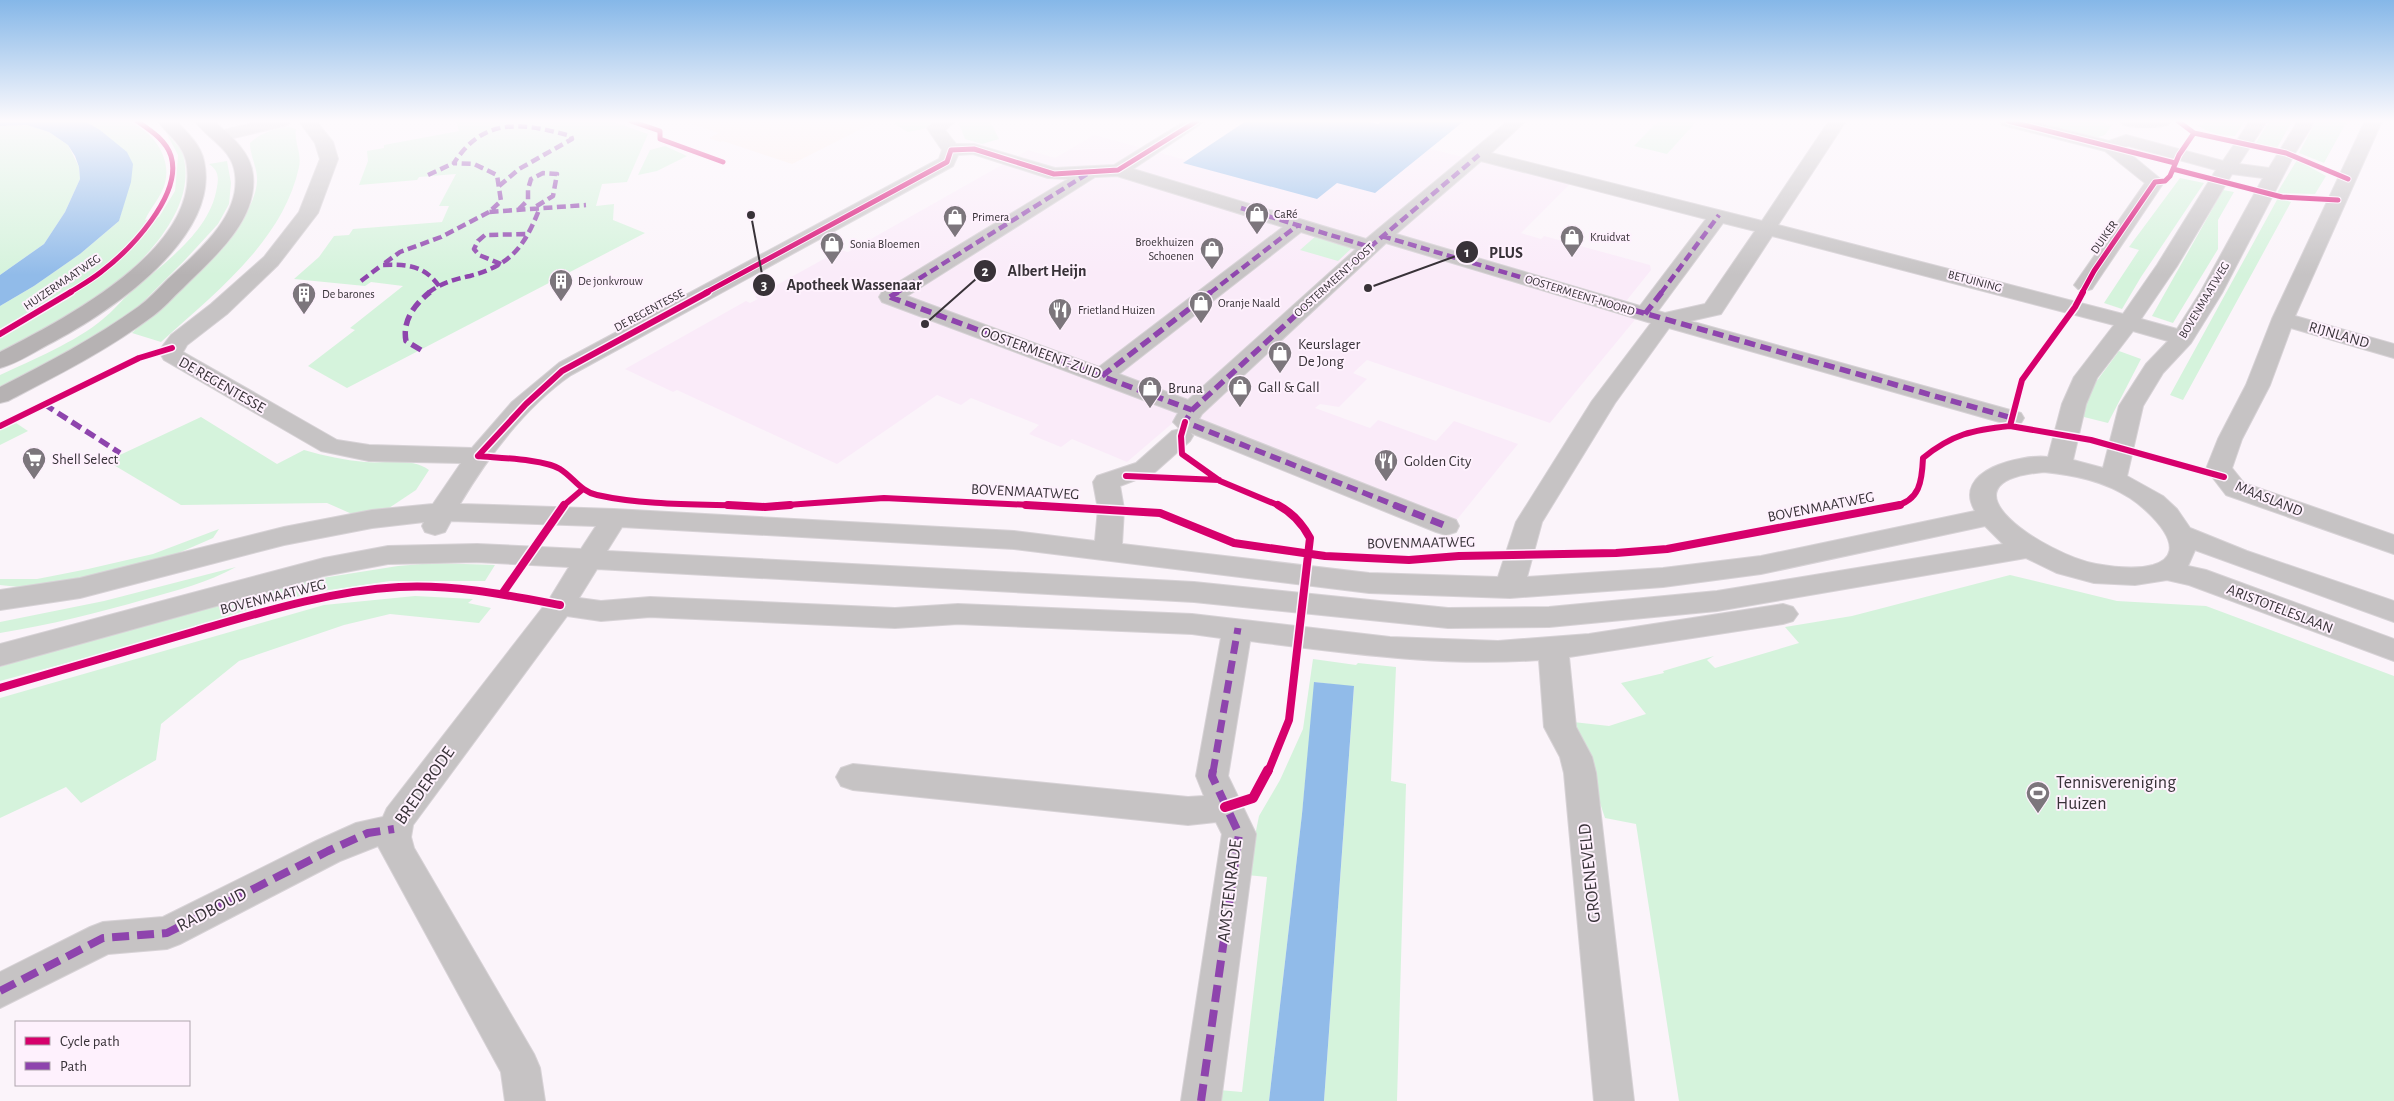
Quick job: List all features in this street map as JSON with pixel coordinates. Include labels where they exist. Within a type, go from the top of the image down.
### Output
[{"type":"main road","points":[[0,361],[86,316],[136,275],[174,237],[192,200],[196,172]]},
{"type":"main road","points":[[0,396],[86,349],[146,311],[200,260],[224,233],[239,207],[243,190],[242,172]]},
{"type":"street","name":"DE REGENTESSE","points":[[324,172],[308,213],[271,261],[219,309],[178,340],[172,348],[172,356],[330,446],[369,453],[478,456]]},
{"type":"street","name":"DE REGENTESSE","points":[[422,553],[441,512],[478,456],[555,376],[570,366],[928,172]]},
{"type":"street","name":"OOSTERMEENT-NOORD","points":[[1049,172],[1054,174],[1095,172]]},
{"type":"street","name":"OOSTERMEENT-NOORD","points":[[1126,172],[1298,225],[1376,242],[1654,317],[2012,418]]},
{"type":"street","name":"OOSTERMEENT-OOST","points":[[1108,552],[1111,509],[1106,482],[1146,468],[1186,422],[1376,242],[1458,172]]},
{"type":"street","name":"BETUINING","points":[[1550,172],[1719,214],[2129,321],[2183,338]]},
{"type":"street","points":[[1654,317],[1713,308],[1804,172]]},
{"type":"street","name":"DUIKER","points":[[2085,285],[2155,182],[2149,172]]},
{"type":"street","points":[[2059,465],[2074,404],[2086,378],[2167,266],[2224,172]]},
{"type":"street","points":[[2270,172],[2276,174]]},
{"type":"street","points":[[2283,319],[2350,172]]},
{"type":"street","name":"OOSTERMEENT-ZUID","points":[[1089,173],[890,297],[1102,376],[1186,422],[1446,526]]},
{"type":"street","name":"BOVENMAATWEG","points":[[2113,480],[2131,406],[2154,369],[2183,338],[2212,293],[2276,174]]},
{"type":"street","points":[[1510,588],[1517,556],[1529,522],[1719,214]]},
{"type":"street","points":[[1102,376],[1298,225]]},
{"type":"street","name":"RIJNLAND","points":[[2283,319],[2394,351]]},
{"type":"street","name":"MAASLAND","points":[[2283,319],[2258,385],[2230,439],[2219,469],[2235,489],[2394,545]]},
{"type":"street","points":[[2018,465],[2059,465],[2077,468],[2113,480],[2150,500],[2169,517],[2180,534],[2183,545],[2181,555],[2175,564],[2148,576],[2102,575],[2076,569],[2028,549],[2006,533],[1991,516],[1983,498],[1983,490],[1990,477],[2007,468],[2018,465]]},
{"type":"street","points":[[0,600],[80,588],[284,536],[372,519],[441,512],[614,518],[1014,540],[1369,583],[1510,588],[1622,583],[1762,564],[1991,516]]},
{"type":"street","name":"BREDERODE","points":[[525,1101],[520,1068],[398,855],[392,841],[394,829],[399,818],[560,605],[614,518]]},
{"type":"street","points":[[2180,534],[2237,557],[2394,612]]},
{"type":"street","points":[[282,578],[284,536]]},
{"type":"street","name":"BOVENMAATWEG","points":[[0,654],[59,640],[282,578],[360,560],[422,553],[477,553],[1100,586],[1194,592],[1399,615],[1448,618],[1498,618],[1549,617],[1717,601],[2028,549]]},
{"type":"street","name":"ARISTOTELESLAAN","points":[[2165,570],[2196,577],[2394,650]]},
{"type":"street","points":[[560,605],[601,611],[650,607],[895,618],[958,614],[1192,624],[1238,628],[1390,648],[1498,652],[1553,649],[1676,633],[1783,614]]},
{"type":"street","name":"AMSTENRADE","points":[[1200,1101],[1239,834],[1212,776],[1238,628]]},
{"type":"street","name":"GROENEVELD","points":[[1553,649],[1560,727],[1565,741],[1576,757],[1580,773],[1614,1101]]},
{"type":"street","points":[[853,777],[1188,812],[1225,807]]},
{"type":"street","name":"RADBOUD","points":[[0,991],[103,938],[168,933],[328,850],[368,833],[394,829]]},
{"type":"shaded area","points":[[989,172],[1231,172],[1311,194],[1360,172],[1524,172],[1570,184],[1521,233],[1541,239],[1544,236],[1650,265],[1651,270],[1619,310],[1638,316],[1550,423],[1367,360],[1353,373],[1367,379],[1339,407],[1320,404],[1315,408],[1370,428],[1378,420],[1436,441],[1454,421],[1518,444],[1455,522],[1182,415],[1127,462],[1072,439],[1061,447],[1029,434],[1039,425],[971,398],[961,405],[937,395],[837,464],[677,390],[673,392],[625,369],[746,301],[750,303],[758,299],[755,297],[840,250],[848,252]]},
{"type":"green space","points":[[0,172],[79,172],[80,179],[65,212],[44,244],[0,275]]},
{"type":"green space","points":[[118,172],[166,172],[165,183],[161,193],[145,220],[159,217],[175,191],[177,172],[184,172],[185,181],[178,208],[163,234],[143,258],[119,281],[70,317],[0,353],[0,306],[34,286],[80,254],[119,221],[124,203]]},
{"type":"green space","points":[[216,172],[229,172],[231,183],[229,204],[218,224],[139,306],[92,340],[0,391],[0,375],[53,350],[92,327],[107,316],[183,246],[205,219],[213,204],[218,177]]},
{"type":"green space","points":[[256,172],[297,172],[291,194],[263,242],[224,285],[161,342],[132,333],[187,284],[226,242],[242,221],[253,200],[257,181]]},
{"type":"green space","points":[[364,172],[631,172],[627,182],[602,184],[596,206],[614,204],[613,220],[645,233],[347,388],[308,366],[355,330],[350,328],[403,286],[371,282],[365,286],[294,279],[319,257],[334,236],[349,235],[353,229],[442,222],[449,206],[439,206],[456,174],[419,177],[417,180],[359,185]]},
{"type":"green space","points":[[2289,172],[2319,172],[2326,176],[2315,194],[2277,193]]},
{"type":"green space","points":[[2180,178],[2204,183],[2141,277],[2122,309],[2104,303],[2139,250],[2129,247]]},
{"type":"green space","points":[[2223,190],[2234,192],[2218,220],[2218,249],[2173,323],[2152,316]]},
{"type":"green space","points":[[2278,198],[2291,202],[2183,400],[2170,395]]},
{"type":"green space","points":[[1317,235],[1354,246],[1338,261],[1300,250]]},
{"type":"green space","points":[[2119,351],[2141,359],[2108,423],[2080,416],[2096,382]]},
{"type":"green space","points":[[201,417],[277,464],[304,450],[334,458],[357,461],[406,462],[429,470],[416,490],[389,508],[352,514],[327,503],[181,505],[107,461]]},
{"type":"green space","points":[[16,423],[28,431],[0,445],[0,430]]},
{"type":"green space","points":[[219,529],[213,538],[167,558],[38,589],[0,585],[0,579],[37,579],[153,554]]},
{"type":"green space","points":[[434,563],[495,565],[485,581],[390,581],[323,591],[269,603],[163,637],[0,681],[0,667],[46,652],[297,582],[398,566]]},
{"type":"green space","points":[[236,567],[203,582],[128,604],[92,614],[0,633],[0,622],[104,601]]},
{"type":"green space","name":"Tennisvereniging Huizen","points":[[2010,575],[2117,601],[2206,606],[2394,676],[2394,1101],[1679,1101],[1636,824],[1605,818],[1573,722],[1609,726],[1646,714],[1621,683],[1664,673],[1663,671],[1714,656],[1707,660],[1715,668],[1799,643],[1785,627],[1852,616]]},
{"type":"green space","points":[[415,596],[473,599],[468,603],[491,608],[479,623],[390,614],[344,625],[239,661],[161,724],[156,760],[81,803],[66,787],[0,818],[0,698],[324,605]]},
{"type":"green space","points":[[1313,659],[1356,665],[1358,663],[1396,667],[1391,781],[1406,784],[1397,1101],[1324,1101],[1354,687],[1315,682],[1269,1101],[1218,1101],[1219,1090],[1242,1092],[1267,877],[1247,875],[1259,816],[1280,780],[1303,729]]},
{"type":"water","points":[[79,172],[132,172],[119,221],[80,254],[34,286],[0,306],[0,275],[44,244],[65,212],[80,179]]},
{"type":"water","points":[[1218,172],[1400,172],[1375,193],[1337,183],[1317,199]]},
{"type":"water","points":[[1314,682],[1354,686],[1324,1101],[1269,1101],[1302,814]]},
{"type":"marked path","points":[[428,175],[434,172]]},
{"type":"marked path","points":[[492,172],[497,175],[501,201],[489,212],[511,209],[539,210],[586,205]]},
{"type":"marked path","points":[[499,186],[515,172]]},
{"type":"marked path","points":[[1446,526],[1185,422],[1192,410],[1370,247],[1458,172]]},
{"type":"marked path","points":[[519,209],[528,200],[528,189],[531,179],[543,173],[557,174],[553,196],[532,209]]},
{"type":"marked path","points":[[890,297],[1087,174]]},
{"type":"marked path","points":[[1241,208],[1370,247]]},
{"type":"marked path","points":[[421,350],[406,341],[404,333],[408,317],[418,303],[431,290],[446,282],[489,270],[506,261],[522,245],[539,210]]},
{"type":"marked path","points":[[439,286],[428,272],[415,266],[399,264],[382,265],[400,252],[441,237],[489,212]]},
{"type":"marked path","points":[[1645,314],[1719,215]]},
{"type":"marked path","points":[[1102,376],[1298,225]]},
{"type":"marked path","points":[[501,264],[479,255],[474,249],[478,241],[485,235],[529,234]]},
{"type":"marked path","points":[[1382,236],[1664,320],[2012,418]]},
{"type":"marked path","points":[[361,281],[382,265]]},
{"type":"marked path","points":[[890,297],[1192,410]]},
{"type":"marked path","points":[[44,404],[120,453]]},
{"type":"marked path","points":[[1201,1101],[1239,834],[1212,776],[1238,628]]},
{"type":"marked path","points":[[0,991],[103,938],[167,933],[328,851],[368,833],[394,829]]},
{"type":"cycle path","name":"HUIZERMAATWEG","points":[[0,334],[38,313],[102,272],[150,225],[172,184],[172,172]]},
{"type":"cycle path","points":[[478,456],[526,404],[562,371],[928,172]]},
{"type":"cycle path","points":[[1049,172],[1054,174],[1080,172]]},
{"type":"cycle path","points":[[478,456],[546,464],[560,469],[583,489],[595,495],[628,500],[765,507],[884,498],[1143,511],[1160,513],[1234,543],[1325,556],[1409,560],[1459,556],[1616,553],[1667,549],[1710,542],[1901,505],[1909,501],[1918,492],[1922,481],[1923,458],[1934,449],[1963,433],[2010,426],[2022,380],[2075,307],[2094,271],[2155,182],[2165,181],[2172,172]]},
{"type":"cycle path","points":[[2186,172],[2282,197],[2338,200]]},
{"type":"cycle path","points":[[2332,172],[2348,179]]},
{"type":"cycle path","points":[[0,426],[139,358],[172,348]]},
{"type":"cycle path","points":[[1185,422],[1181,436],[1182,454],[1220,481],[1284,508],[1304,526],[1310,538],[1289,720],[1263,783],[1253,798],[1225,807]]},
{"type":"cycle path","points":[[2010,426],[2037,429],[2091,440],[2224,477]]},
{"type":"cycle path","points":[[1126,476],[1219,480]]},
{"type":"cycle path","points":[[502,594],[560,509],[583,489]]},
{"type":"cycle path","points":[[0,688],[268,610],[350,593],[399,587],[446,587],[502,594],[560,605]]},
{"type":"place","name":"Apotheek Wassenaar","points":[[751,215]]},
{"type":"place","name":"CaRé","points":[[1257,235]]},
{"type":"place","name":"Primera","points":[[955,238]]},
{"type":"place","name":"Kruidvat","points":[[1572,258]]},
{"type":"place","name":"Sonia Bloemen","points":[[832,265]]},
{"type":"place","name":"Broekhuizen Schoenen","points":[[1212,270]]},
{"type":"place","name":"PLUS","points":[[1368,288]]},
{"type":"place","name":"De jonkvrouw","points":[[561,302]]},
{"type":"place","name":"De barones","points":[[304,315]]},
{"type":"place","name":"Albert Heijn","points":[[925,324]]},
{"type":"place","name":"Oranje Naald","points":[[1201,324]]},
{"type":"place","name":"Frietland Huizen","points":[[1060,331]]},
{"type":"place","name":"Keurslager De Jong","points":[[1280,374]]},
{"type":"place","name":"Gall & Gall","points":[[1240,408]]},
{"type":"place","name":"Bruna","points":[[1150,409]]},
{"type":"place","name":"Shell Select","points":[[34,480]]},
{"type":"place","name":"Golden City","points":[[1386,482]]},
{"type":"place","name":"Tennisvereniging Huizen","points":[[2038,814]]}]
